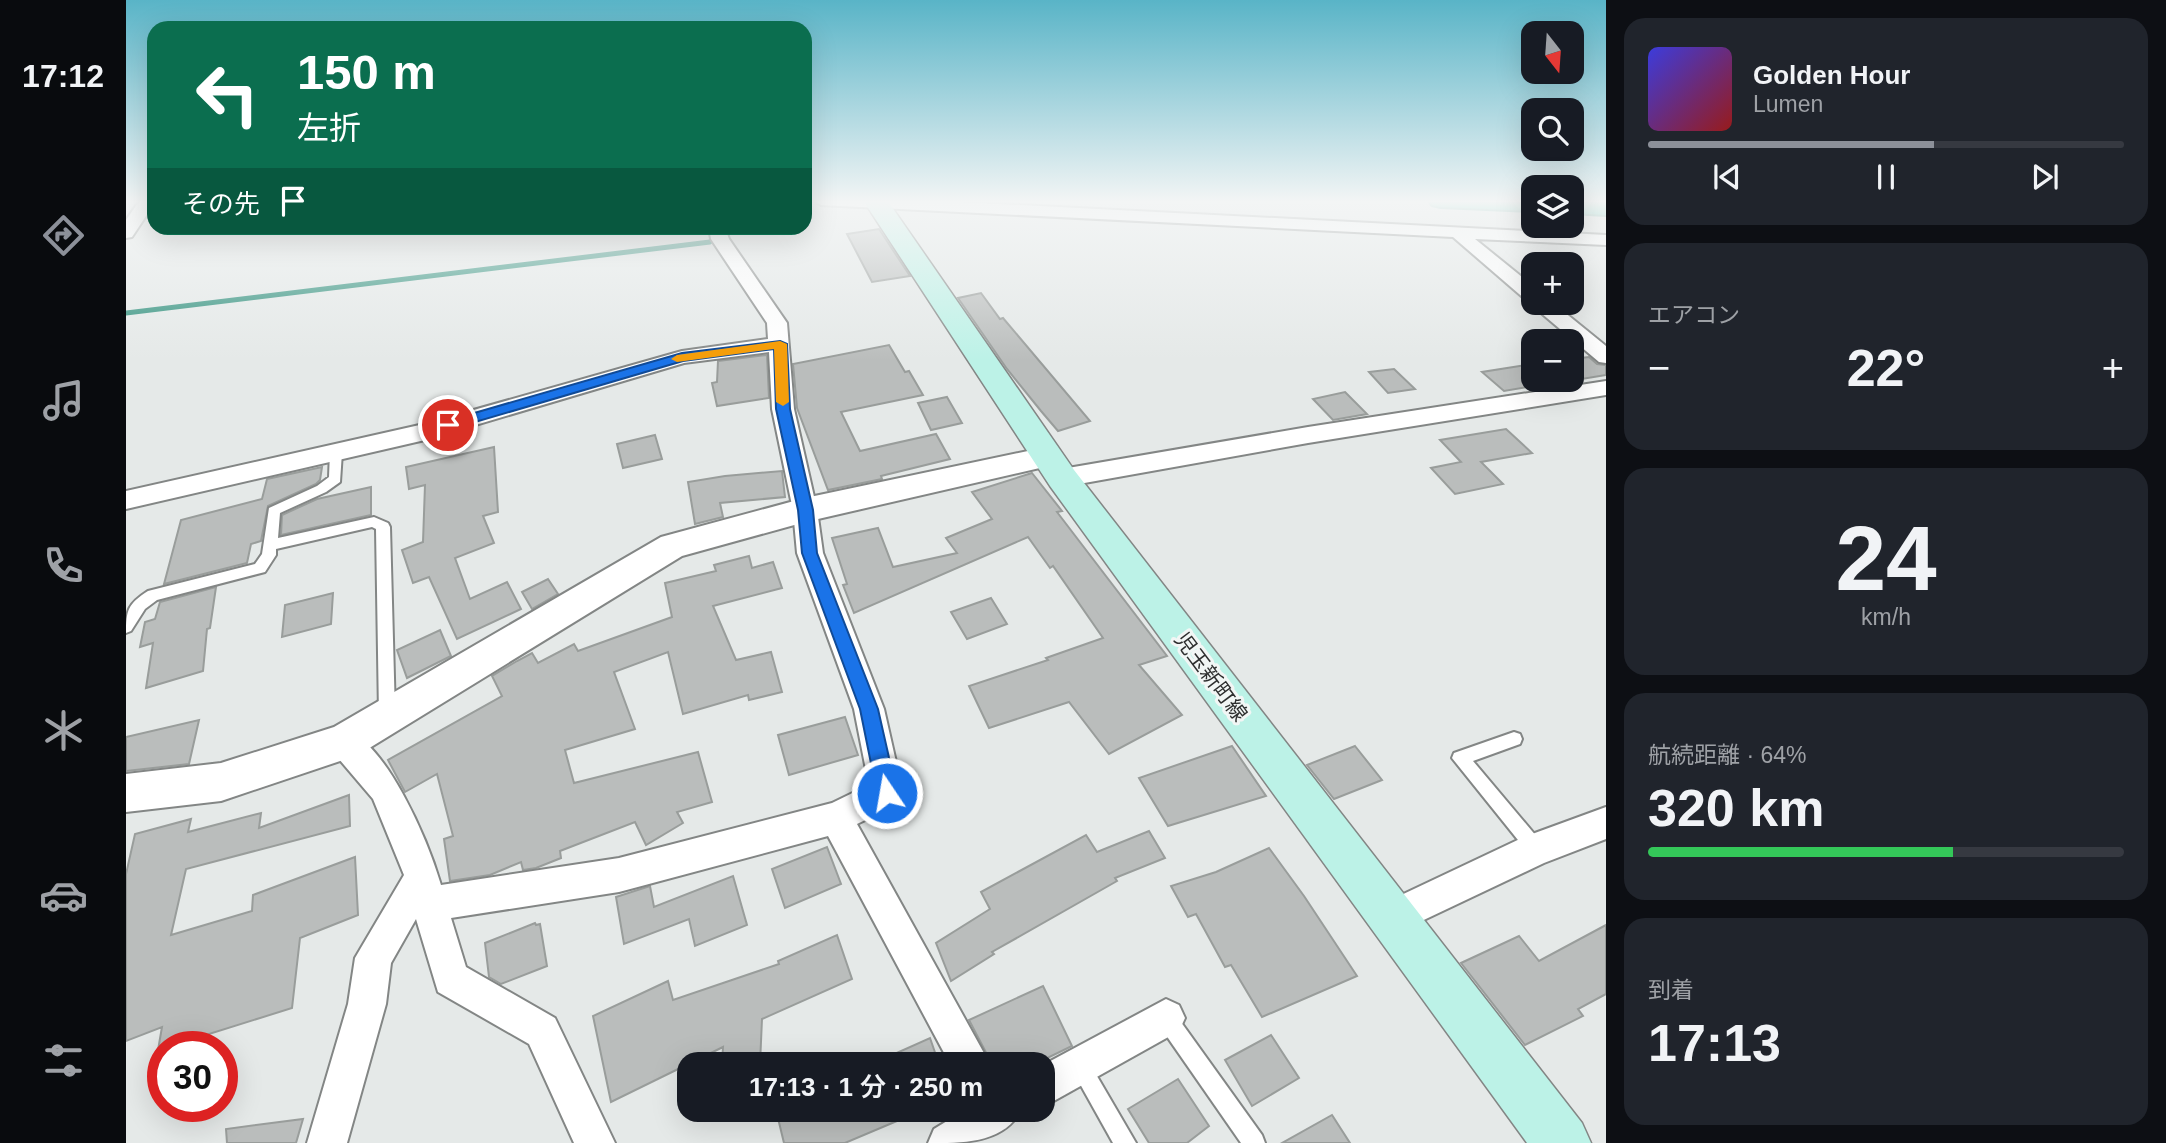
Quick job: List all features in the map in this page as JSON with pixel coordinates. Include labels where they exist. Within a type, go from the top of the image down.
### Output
[{"type":"main road","name":"児玉新町線","points":[[911,253],[1055,468],[1390,918],[1562,1143]]},
{"type":"street","points":[[327,1143],[367,1004],[373,958],[426,890],[619,875],[836,818],[887,793],[869,709],[810,553],[805,510],[783,409],[777,323],[730,253]]},
{"type":"street","points":[[1482,253],[1521,286]]},
{"type":"street","points":[[1555,315],[1606,357]]},
{"type":"street","points":[[126,500],[425,432],[682,357],[780,344]]},
{"type":"street","points":[[126,793],[221,782],[344,741],[672,546],[805,510],[1055,468],[1308,435],[1606,388]]},
{"type":"street","points":[[344,741],[385,789],[426,890],[451,979],[542,1031],[595,1143]]},
{"type":"street","points":[[836,818],[964,1052]]},
{"type":"street","points":[[1390,918],[1535,849],[1606,823]]},
{"type":"street","points":[[1055,1080],[1166,1018]]},
{"type":"street","points":[[948,1143],[980,1122]]},
{"type":"lane","points":[[126,627],[131,614],[142,601],[153,595],[260,568],[269,555],[274,511],[288,502],[326,487],[335,479],[336,452]]},
{"type":"lane","points":[[270,545],[374,522],[383,527],[387,717]]},
{"type":"lane","points":[[1514,738],[1460,758],[1535,849]]},
{"type":"lane","points":[[1166,1018],[1254,1143]]},
{"type":"lane","points":[[1080,1066],[1125,1143]]},
{"type":"building","points":[[857,253],[895,253],[910,276],[872,282]]},
{"type":"building","points":[[981,293],[1000,319],[1003,318],[1090,421],[1058,431],[1007,369],[958,298]]},
{"type":"building","points":[[889,345],[923,395],[841,412],[860,451],[936,434],[950,459],[881,476],[882,479],[828,490],[797,408],[793,364]]},
{"type":"building","points":[[767,355],[769,398],[717,406],[712,383],[717,382],[718,361]]},
{"type":"building","points":[[1589,357],[1597,364],[1606,365],[1606,375],[1584,379],[1584,358]]},
{"type":"building","points":[[1521,366],[1521,388],[1504,391],[1482,372]]},
{"type":"building","points":[[1394,369],[1415,389],[1388,393],[1369,372]]},
{"type":"building","points":[[1345,392],[1367,414],[1333,420],[1313,399]]},
{"type":"building","points":[[947,397],[962,423],[931,430],[918,403]]},
{"type":"building","points":[[1506,429],[1532,453],[1481,462],[1503,484],[1455,494],[1431,468],[1461,462],[1440,440]]},
{"type":"building","points":[[655,435],[662,459],[623,468],[617,444]]},
{"type":"building","points":[[494,447],[498,512],[483,516],[494,543],[455,558],[470,599],[507,582],[521,609],[457,639],[429,577],[413,583],[402,550],[423,542],[425,485],[409,489],[406,467]]},
{"type":"building","points":[[322,467],[320,480],[316,484],[268,506],[261,541],[251,544],[247,563],[164,584],[181,520],[262,499],[267,479]]},
{"type":"building","points":[[782,471],[785,497],[720,503],[723,517],[695,524],[688,482]]},
{"type":"building","points":[[1032,473],[1062,511],[1057,512],[1167,656],[1139,665],[1182,715],[1109,754],[1069,702],[989,728],[969,686],[1048,660],[1046,658],[1103,638],[1053,566],[1050,568],[1028,537],[854,613],[843,585],[847,584],[832,538],[878,528],[893,567],[957,553],[946,538],[992,519],[972,492]]},
{"type":"building","points":[[371,487],[371,515],[281,535],[282,515],[317,499]]},
{"type":"building","points":[[749,556],[752,568],[773,562],[782,588],[713,606],[736,660],[771,652],[782,692],[749,700],[748,695],[683,714],[668,652],[614,672],[635,729],[565,750],[574,783],[698,752],[712,802],[677,812],[683,823],[646,845],[635,822],[560,851],[561,858],[536,868],[523,870],[521,862],[490,875],[450,881],[444,839],[453,836],[437,774],[405,792],[388,760],[502,696],[492,676],[517,661],[532,653],[538,663],[574,644],[578,651],[672,617],[665,583],[716,571],[714,565]]},
{"type":"building","points":[[548,579],[558,594],[532,609],[522,592]]},
{"type":"building","points":[[216,587],[210,628],[207,629],[203,671],[146,688],[153,643],[140,647],[145,622],[155,619],[160,602]]},
{"type":"building","points":[[333,593],[331,624],[282,637],[285,605]]},
{"type":"building","points":[[991,598],[1007,624],[967,639],[951,612]]},
{"type":"building","points":[[440,630],[451,656],[407,678],[397,650]]},
{"type":"building","points":[[845,717],[858,755],[789,775],[778,735]]},
{"type":"building","points":[[199,720],[189,764],[126,771],[126,737]]},
{"type":"building","points":[[1232,746],[1266,796],[1168,826],[1139,778]]},
{"type":"building","points":[[1355,746],[1382,780],[1334,799],[1307,765]]},
{"type":"building","points":[[349,795],[350,826],[186,869],[171,935],[252,911],[253,895],[355,857],[358,915],[300,938],[292,1008],[219,1031],[161,1031],[162,1027],[126,1041],[126,874],[135,834],[191,819],[188,832],[261,813],[259,828]]},
{"type":"building","points":[[1149,831],[1165,858],[1115,878],[1117,881],[992,952],[994,954],[951,981],[936,943],[990,909],[981,892],[1086,835],[1097,852]]},
{"type":"building","points":[[827,847],[841,884],[785,908],[772,869]]},
{"type":"building","points":[[1269,848],[1357,976],[1262,1017],[1231,965],[1225,967],[1196,914],[1188,917],[1171,886],[1216,872]]},
{"type":"building","points":[[733,876],[747,925],[695,946],[689,919],[624,944],[616,897],[650,886],[654,907]]},
{"type":"building","points":[[535,923],[540,924],[547,966],[501,984],[489,977],[485,943]]},
{"type":"building","points":[[1606,925],[1606,994],[1578,1009],[1583,1016],[1525,1045],[1461,963],[1519,936],[1539,961]]},
{"type":"building","points":[[837,935],[852,979],[762,1019],[761,1052],[723,1052],[723,1047],[713,1052],[677,1052],[677,1070],[611,1102],[593,1016],[668,981],[673,1000],[779,964],[778,961]]},
{"type":"building","points":[[1043,986],[1072,1046],[1055,1054],[1055,1052],[986,1052],[969,1020]]},
{"type":"building","points":[[1271,1035],[1299,1078],[1252,1106],[1225,1060]]},
{"type":"building","points":[[930,1038],[935,1052],[899,1052]]},
{"type":"building","points":[[1178,1079],[1209,1126],[1187,1143],[1149,1143],[1128,1109]]},
{"type":"building","points":[[1332,1115],[1350,1143],[1282,1143]]},
{"type":"building","points":[[303,1119],[296,1143],[227,1143],[226,1129]]},
{"type":"building","points":[[779,1122],[895,1122],[845,1143],[784,1143]]},
{"type":"waterway","points":[[126,313],[617,253]]},
{"type":"slow traffic","points":[[677,359],[780,344],[783,402]]},
{"type":"route","points":[[448,425],[682,357],[780,344],[783,409],[805,510],[810,553],[869,709],[887,793]]}]
